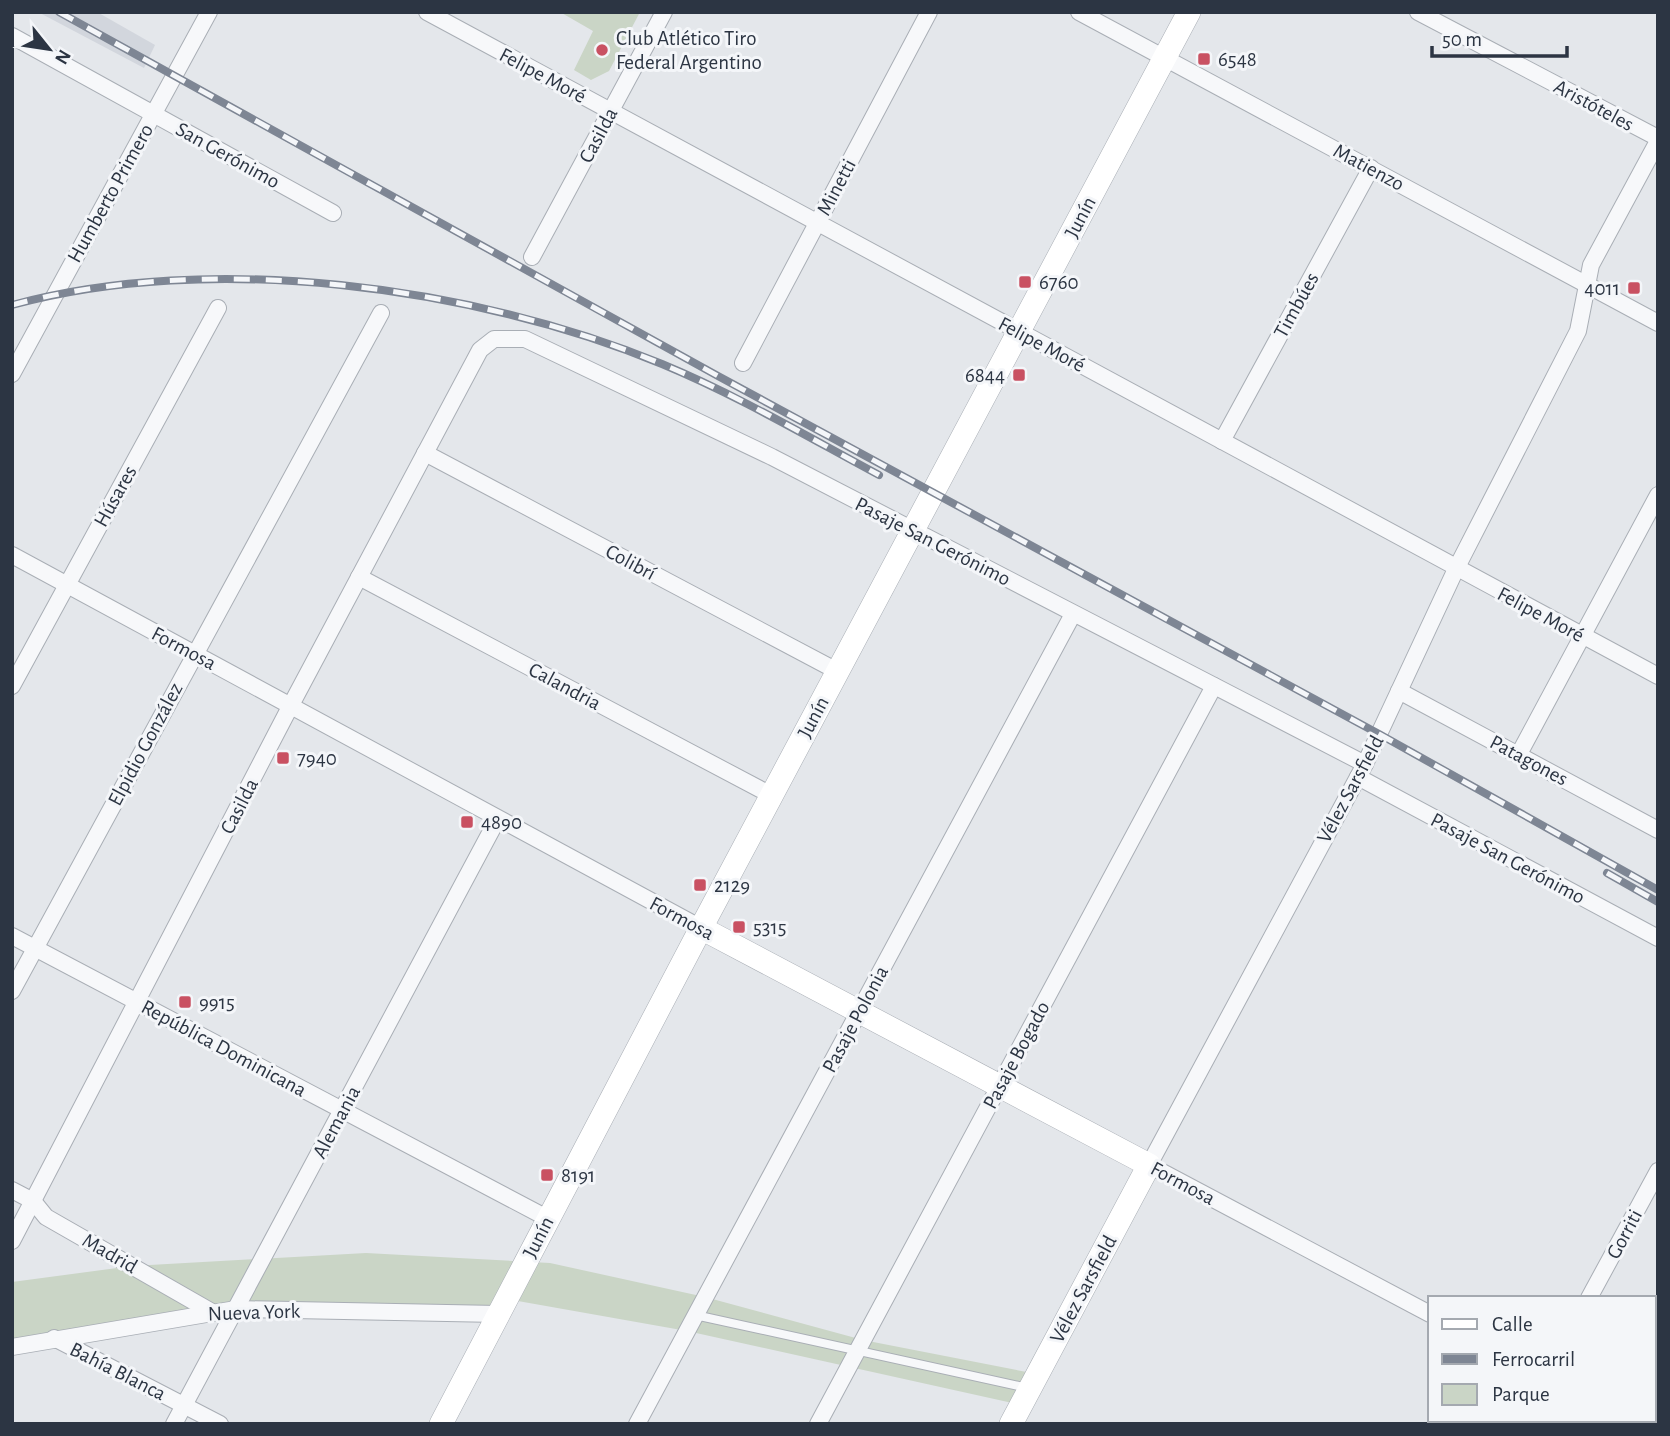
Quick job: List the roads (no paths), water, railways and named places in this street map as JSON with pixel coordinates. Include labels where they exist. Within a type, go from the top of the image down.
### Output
[{"type":"main road","name":"Junín","points":[[441,1424],[771,795],[1189,12]]},
{"type":"main road","name":"Formosa","points":[[701,928],[1149,1165]]},
{"type":"main road","name":"Vélez Sarsfield","points":[[1011,1424],[1149,1165]]},
{"type":"street","name":"Humberto Primero","points":[[12,374],[209,12]]},
{"type":"street","name":"Felipe Moré","points":[[427,12],[1658,676]]},
{"type":"street","name":"Casilda","points":[[532,257],[664,12]]},
{"type":"street","name":"Minetti","points":[[743,363],[929,12]]},
{"type":"street","name":"Matienzo","points":[[1079,12],[1658,323]]},
{"type":"street","name":"Aristóteles","points":[[1419,12],[1658,140]]},
{"type":"street","name":"San Gerónimo","points":[[12,36],[333,213]]},
{"type":"street","name":"Vélez Sarsfield","points":[[1149,1165],[1362,771],[1456,569],[1578,331],[1591,265],[1658,140]]},
{"type":"street","name":"Timbúes","points":[[1222,441],[1371,168]]},
{"type":"street","name":"Húsares","points":[[12,686],[218,308]]},
{"type":"street","name":"Elpidio González","points":[[12,991],[193,654],[381,313]]},
{"type":"street","name":"Casilda","points":[[12,1241],[425,453],[480,351],[494,339]]},
{"type":"street","name":"Pasaje San Gerónimo","points":[[494,339],[525,339],[772,457],[1214,686],[1658,938]]},
{"type":"street","name":"Colibrí","points":[[425,453],[837,671]]},
{"type":"street","points":[[1519,754],[1658,495]]},
{"type":"street","name":"Formosa","points":[[12,555],[701,928]]},
{"type":"street","name":"Calandria","points":[[359,577],[771,795]]},
{"type":"street","name":"Pasaje Polonia","points":[[637,1424],[1073,614]]},
{"type":"street","name":"Pasaje Bogado","points":[[818,1424],[1214,686]]},
{"type":"street","name":"Patagones","points":[[1399,691],[1658,830]]},
{"type":"street","name":"Alemania","points":[[174,1424],[498,820]]},
{"type":"street","name":"República Dominicana","points":[[12,936],[547,1218]]},
{"type":"street","name":"Formosa","points":[[1149,1165],[1428,1313]]},
{"type":"street","name":"Gorriti","points":[[1590,1296],[1658,1171]]},
{"type":"street","name":"Madrid","points":[[12,1190],[33,1201],[46,1217],[212,1312]]},
{"type":"street","name":"Nueva York","points":[[12,1347],[236,1309],[498,1314]]},
{"type":"street","name":"Bahía Blanca","points":[[54,1338],[220,1424]]},
{"type":"lane","points":[[695,1315],[857,1353],[1030,1388]]},
{"type":"railway","points":[[59,12],[718,376],[1379,734],[1658,890]]},
{"type":"railway","points":[[12,305],[89,289],[171,280],[255,279],[341,285],[426,297],[509,314],[588,337],[662,364],[745,403],[879,475]]},
{"type":"railway","points":[[1607,873],[1658,902]]},
{"type":"place","name":"Club Atlético Tiro Federal Argentino","points":[[602,50]]},
{"type":"place","name":"6548","points":[[1204,59]]},
{"type":"place","name":"6760","points":[[1025,282]]},
{"type":"place","name":"4011","points":[[1634,288]]},
{"type":"place","name":"6844","points":[[1019,375]]},
{"type":"place","name":"7940","points":[[283,758]]},
{"type":"place","name":"4890","points":[[467,822]]},
{"type":"place","name":"2129","points":[[700,885]]},
{"type":"place","name":"5315","points":[[739,927]]},
{"type":"place","name":"9915","points":[[185,1002]]},
{"type":"place","name":"8191","points":[[547,1175]]}]
